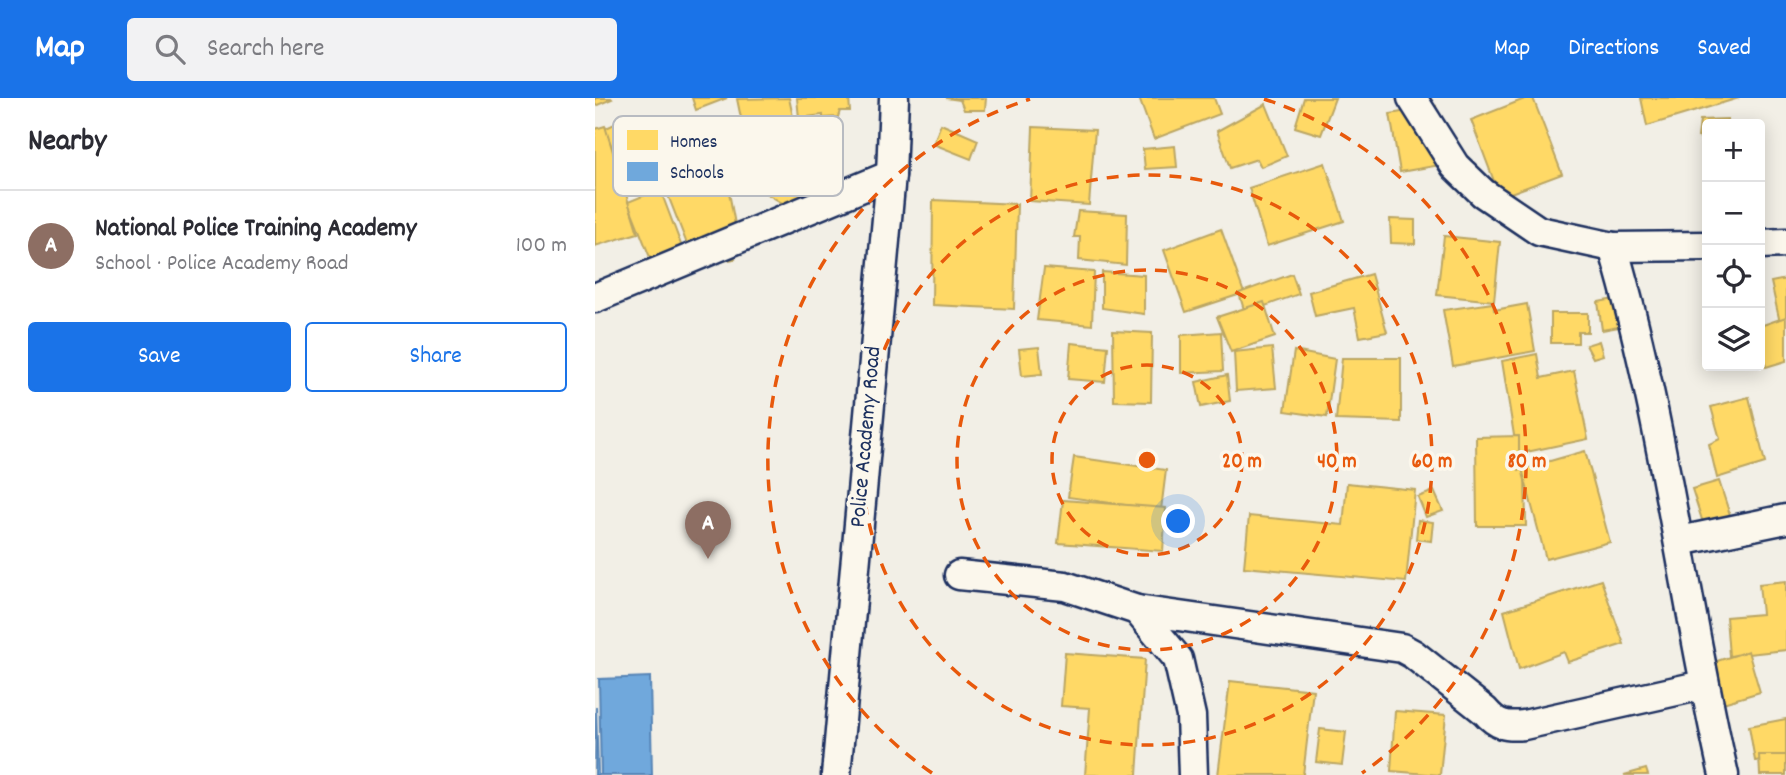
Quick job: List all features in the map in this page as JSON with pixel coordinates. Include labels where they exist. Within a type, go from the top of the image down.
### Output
[{"type":"street","name":"Police Academy Road","points":[[836,775],[891,175],[894,98]]},
{"type":"street","points":[[1412,98],[1455,166],[1483,192],[1539,231],[1613,247],[1702,246]]},
{"type":"street","points":[[843,195],[891,175]]},
{"type":"street","points":[[595,298],[840,196]]},
{"type":"street","points":[[1765,244],[1786,243]]},
{"type":"street","points":[[1613,247],[1632,312],[1680,541],[1703,685],[1724,775]]},
{"type":"street","points":[[1680,541],[1786,519]]},
{"type":"street","points":[[959,575],[1065,586],[1137,610],[1402,649],[1413,654],[1475,702],[1495,722],[1507,727],[1703,685]]},
{"type":"street","points":[[1137,610],[1178,659],[1191,716],[1193,775]]},
{"type":"building: Homes","points":[[595,98],[611,98],[612,99],[595,106]]},
{"type":"building: Homes","points":[[692,98],[727,98],[696,110]]},
{"type":"building: Homes","points":[[789,98],[793,116],[741,116],[737,99]]},
{"type":"building: Homes","points":[[797,98],[849,98],[850,111],[840,111],[838,116],[799,116]]},
{"type":"building: Homes","points":[[946,98],[986,98],[985,110],[964,110],[960,100]]},
{"type":"building: Homes","points":[[1139,98],[1214,98],[1220,114],[1154,139]]},
{"type":"building: Homes","points":[[1304,98],[1335,98],[1321,135],[1295,127]]},
{"type":"building: Homes","points":[[1533,98],[1562,174],[1500,197],[1471,120]]},
{"type":"building: Homes","points":[[1641,98],[1739,98],[1647,126]]},
{"type":"building: Homes","points":[[1266,104],[1287,156],[1261,167],[1257,159],[1230,168],[1217,131]]},
{"type":"building: Homes","points":[[1436,106],[1446,164],[1400,172],[1390,114]]},
{"type":"building: Homes","points":[[1702,120],[1702,137],[1698,137]]},
{"type":"building: Homes","points":[[941,124],[978,140],[971,159],[933,144]]},
{"type":"building: Homes","points":[[613,125],[613,149],[604,129]]},
{"type":"building: Homes","points":[[605,126],[613,152],[613,196],[627,196],[638,233],[595,246],[595,129]]},
{"type":"building: Homes","points":[[1033,127],[1095,130],[1089,205],[1030,201]]},
{"type":"building: Homes","points":[[1175,146],[1177,167],[1145,169],[1143,149]]},
{"type":"building: Homes","points":[[1325,163],[1344,221],[1267,246],[1249,188]]},
{"type":"building: Homes","points":[[643,196],[663,196],[686,258],[655,270],[628,202]]},
{"type":"building: Homes","points":[[668,196],[730,196],[739,246],[731,246],[735,259],[721,261],[720,249],[692,252],[690,243],[687,244]]},
{"type":"building: Homes","points":[[770,196],[811,196],[801,214]]},
{"type":"building: Homes","points":[[933,200],[1017,204],[1014,309],[932,305]]},
{"type":"building: Homes","points":[[1078,211],[1127,214],[1126,265],[1079,260],[1080,237],[1074,237]]},
{"type":"building: Homes","points":[[1390,219],[1415,220],[1415,244],[1391,243]]},
{"type":"building: Homes","points":[[1221,229],[1244,293],[1186,312],[1164,250]]},
{"type":"building: Homes","points":[[1444,236],[1500,242],[1494,301],[1437,295]]},
{"type":"building: Homes","points":[[1044,268],[1094,272],[1092,325],[1037,320]]},
{"type":"building: Homes","points":[[1102,272],[1144,275],[1144,314],[1102,308]]},
{"type":"building: Homes","points":[[1292,274],[1299,294],[1245,313],[1239,293]]},
{"type":"building: Homes","points":[[1371,274],[1387,332],[1360,337],[1354,308],[1315,316],[1309,292]]},
{"type":"building: Homes","points":[[1786,279],[1786,321],[1780,323],[1771,282]]},
{"type":"building: Homes","points":[[1631,296],[1635,324],[1602,330],[1598,302]]},
{"type":"building: Homes","points":[[1264,302],[1275,337],[1231,352],[1217,317]]},
{"type":"building: Homes","points":[[1493,303],[1494,310],[1527,304],[1535,351],[1453,366],[1443,310]]},
{"type":"building: Homes","points":[[1551,313],[1588,313],[1588,332],[1578,332],[1578,343],[1551,343]]},
{"type":"building: Homes","points":[[1786,317],[1786,361],[1766,367],[1765,363],[1765,324]]},
{"type":"building: Homes","points":[[1113,331],[1152,333],[1151,402],[1114,401]]},
{"type":"building: Homes","points":[[1221,332],[1223,371],[1181,373],[1181,335]]},
{"type":"building: Homes","points":[[1599,341],[1603,355],[1593,358],[1586,345]]},
{"type":"building: Homes","points":[[1071,343],[1108,347],[1105,382],[1068,379]]},
{"type":"building: Homes","points":[[1039,347],[1042,374],[1022,376],[1019,349]]},
{"type":"building: Homes","points":[[1272,348],[1276,388],[1236,391],[1234,352]]},
{"type":"building: Homes","points":[[1294,351],[1335,359],[1327,417],[1285,411]]},
{"type":"building: Homes","points":[[1537,354],[1541,378],[1574,371],[1588,439],[1517,454],[1502,361]]},
{"type":"building: Homes","points":[[1342,358],[1401,358],[1401,422],[1336,420]]},
{"type":"building: Homes","points":[[1227,375],[1230,401],[1201,407],[1196,382]]},
{"type":"building: Homes","points":[[1749,397],[1765,463],[1717,478],[1709,444],[1720,439],[1711,407]]},
{"type":"building: Homes","points":[[1519,436],[1519,470],[1525,470],[1526,526],[1477,526],[1476,437]]},
{"type":"building: Homes","points":[[1585,451],[1610,542],[1546,559],[1522,469]]},
{"type":"building: Homes","points":[[1074,457],[1166,470],[1161,510],[1068,497]]},
{"type":"building: Homes","points":[[1719,481],[1731,518],[1704,526],[1692,489]]},
{"type":"building: Homes","points":[[1347,483],[1415,490],[1406,582],[1244,567],[1249,516],[1343,525]]},
{"type":"building: Homes","points":[[1434,491],[1443,511],[1426,517],[1418,497]]},
{"type":"building: Homes","points":[[1063,500],[1166,508],[1163,551],[1058,543]]},
{"type":"building: Homes","points":[[1418,520],[1433,522],[1431,541],[1416,539]]},
{"type":"building: Homes","points":[[1601,580],[1624,644],[1568,662],[1564,652],[1519,669],[1504,611]]},
{"type":"building: Homes","points":[[1786,581],[1786,650],[1729,656],[1726,617],[1762,614],[1759,584]]},
{"type":"building: Homes","points":[[1748,651],[1760,692],[1723,703],[1714,662]]},
{"type":"building: Homes","points":[[1065,653],[1145,659],[1137,775],[1085,775],[1090,708],[1061,706]]},
{"type":"building: Homes","points":[[1230,681],[1313,690],[1303,775],[1218,775]]},
{"type":"building: Homes","points":[[1395,711],[1446,715],[1440,775],[1391,771]]},
{"type":"building: Homes","points":[[1786,719],[1786,756],[1755,761],[1749,726]]},
{"type":"building: Homes","points":[[1320,729],[1346,732],[1342,765],[1316,762]]},
{"type":"building: Homes","points":[[1759,755],[1786,755],[1786,775],[1760,775]]},
{"type":"building: Homes","points":[[1646,769],[1648,775],[1624,775]]},
{"type":"building: Schools","points":[[650,677],[652,775],[601,775],[599,679]]},
{"type":"building: Schools","points":[[596,707],[598,775],[595,775]]},
{"type":"place","name":"National Police Training Academy","points":[[708,559]]}]
